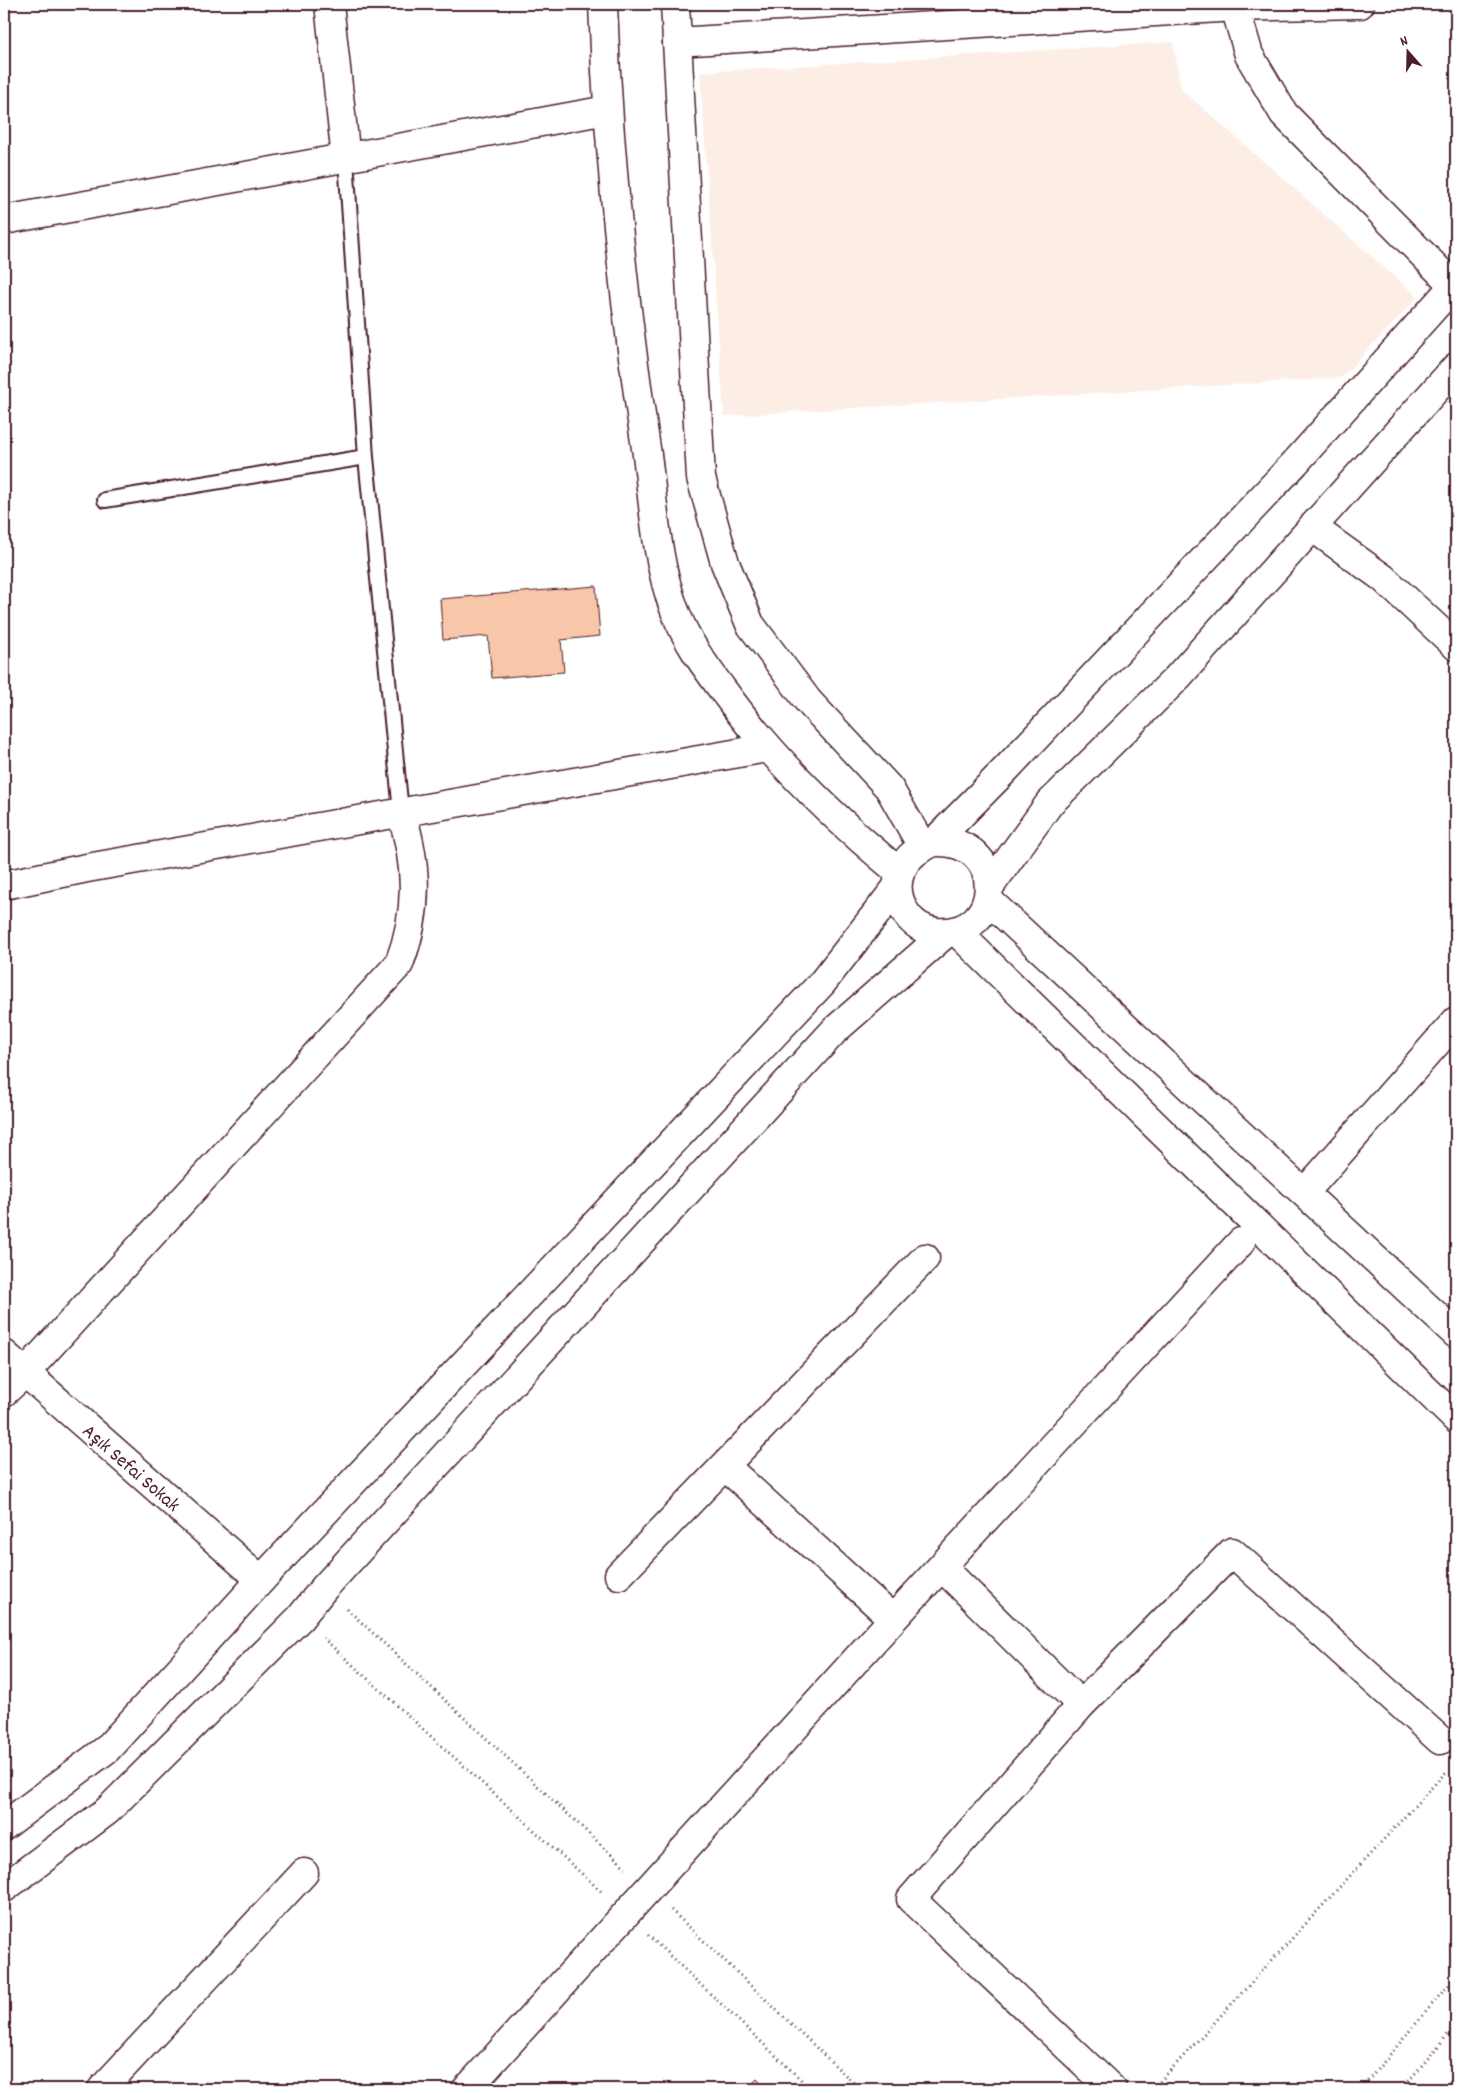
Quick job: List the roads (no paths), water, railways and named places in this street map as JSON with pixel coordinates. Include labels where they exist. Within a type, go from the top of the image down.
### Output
[{"type":"street","points":[[329,4],[346,158]]},
{"type":"street","points":[[603,4],[607,110],[635,375],[664,577],[676,612],[700,661],[767,748],[898,880],[900,902],[906,915],[917,926],[931,932],[951,932],[1456,1419]]},
{"type":"street","points":[[675,4],[701,478],[725,563],[750,624],[808,701],[889,788],[928,844]]},
{"type":"street","points":[[677,42],[1235,6],[1360,4]]},
{"type":"street","points":[[4,1826],[107,1749],[261,1580],[822,982],[898,880],[908,858],[928,844],[1006,769],[1295,463],[1455,284],[1284,114],[1250,55],[1235,6]]},
{"type":"street","points":[[4,220],[607,110]]},
{"type":"street","points":[[4,1888],[107,1811],[300,1618],[324,1588],[835,1030],[951,932],[975,920],[989,893],[1049,804],[1176,679],[1456,367]]},
{"type":"street","points":[[1312,527],[1383,578],[1456,646]]},
{"type":"street","points":[[4,885],[402,812],[767,748]]},
{"type":"street","points":[[4,1392],[25,1373],[399,964],[412,922],[415,900],[415,870],[402,812]]},
{"type":"street","points":[[928,844],[948,841],[961,844],[973,851],[982,861],[987,873],[989,893],[1304,1193],[1456,1334]]},
{"type":"street","points":[[1304,1193],[1456,1021]]},
{"type":"street","points":[[467,2089],[892,1619],[1241,1242]]},
{"type":"street","points":[[619,1576],[926,1258]]},
{"type":"street","name":"Aşık Sefai Sokak","points":[[4,1354],[261,1580]]},
{"type":"street","points":[[725,1466],[892,1619]]},
{"type":"street","points":[[1112,2089],[911,1899],[1081,1705],[1232,1552],[1440,1740]]},
{"type":"street","points":[[942,1567],[1081,1705]]},
{"type":"street","points":[[102,2089],[304,1873]]},
{"type":"lane","points":[[346,158],[366,457],[402,812]]},
{"type":"lane","points":[[105,500],[366,457]]}]
